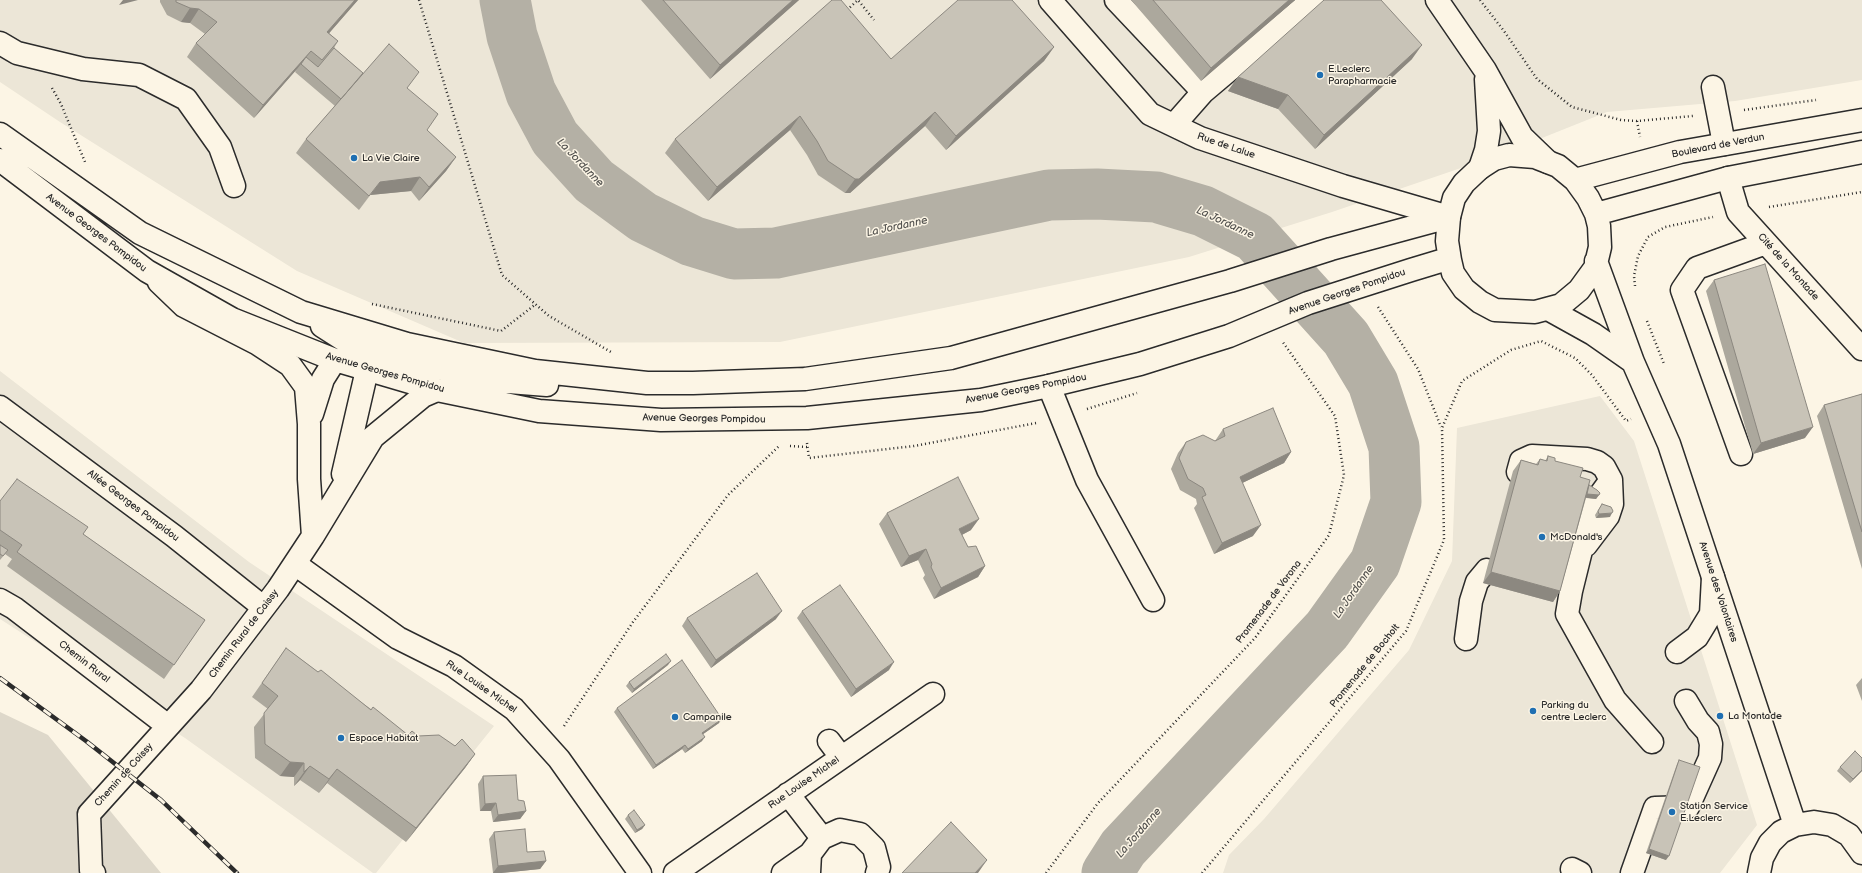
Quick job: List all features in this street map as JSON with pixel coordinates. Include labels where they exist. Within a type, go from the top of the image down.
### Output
[{"type":"main road","points":[[1116,0],[1203,92]]},
{"type":"main road","points":[[1174,126],[1203,92],[1312,0]]},
{"type":"main road","points":[[1439,1],[1485,70],[1522,137],[1548,162]]},
{"type":"main road","name":"Rue de Lalue","points":[[1060,4],[1150,114],[1200,138],[1343,186],[1449,218]]},
{"type":"main road","points":[[0,43],[17,53],[35,58],[83,69],[139,75],[186,100],[220,147],[234,186]]},
{"type":"main road","points":[[1480,168],[1486,150],[1489,131],[1489,106],[1485,70]]},
{"type":"main road","points":[[1713,88],[1724,144]]},
{"type":"main road","name":"Boulevard de Verdun","points":[[1575,180],[1680,152],[1862,120]]},
{"type":"main road","points":[[0,134],[140,233],[301,312],[358,349],[496,381],[628,392],[647,383]]},
{"type":"main road","points":[[1596,214],[1728,178],[1862,152]]},
{"type":"main road","points":[[1509,155],[1536,157],[1548,162],[1558,166],[1575,180],[1588,198],[1596,214],[1599,226],[1600,247],[1594,268],[1579,290],[1561,305],[1535,312],[1496,310],[1480,302],[1464,290],[1453,273],[1447,241],[1449,218],[1454,198],[1464,183],[1480,168],[1494,159],[1509,155]]},
{"type":"main road","name":"Avenue Georges Pompidou","points":[[0,160],[147,271],[232,319],[335,360],[437,390],[539,411],[661,420],[772,420],[807,418],[981,400],[1049,386],[1140,364],[1229,336],[1308,303],[1444,260],[1450,260]]},
{"type":"main road","name":"Cité de la Montade","points":[[1728,178],[1738,212],[1862,349]]},
{"type":"main road","points":[[301,312],[407,344],[535,371],[647,383],[805,379],[951,358],[1230,281],[1331,249],[1449,218]]},
{"type":"main road","points":[[1741,454],[1682,290],[1697,268],[1766,243]]},
{"type":"main road","name":"Avenue des Volontaires","points":[[1596,261],[1633,362],[1669,444],[1795,825]]},
{"type":"main road","points":[[147,271],[184,306],[258,344],[290,364],[306,387],[309,424],[309,479],[313,536]]},
{"type":"main road","points":[[1548,309],[1593,334],[1633,362]]},
{"type":"main road","points":[[309,424],[323,379],[335,360],[358,349]]},
{"type":"main road","points":[[358,349],[367,370]]},
{"type":"main road","name":"Chemin Rural de Caissy","points":[[337,496],[367,370]]},
{"type":"main road","points":[[1049,386],[1087,480],[1153,600]]},
{"type":"main road","name":"Chemin Rural de Caissy","points":[[168,726],[201,690],[295,564],[373,437],[423,396],[437,390]]},
{"type":"main road","name":"Allée Georges Pompidou","points":[[0,407],[174,536],[263,607]]},
{"type":"main road","points":[[1518,472],[1521,462],[1532,456],[1559,456],[1587,459],[1597,462],[1604,467],[1611,480],[1592,506],[1571,591],[1567,614],[1615,700],[1652,742]]},
{"type":"main road","name":"Rue Louise Michel","points":[[295,564],[398,638],[454,666],[514,708],[559,759],[640,873]]},
{"type":"main road","points":[[1466,639],[1471,601],[1476,582],[1487,570]]},
{"type":"main road","points":[[1677,652],[1697,637],[1711,614],[1713,576]]},
{"type":"main road","name":"Chemin Rural","points":[[0,600],[14,608],[168,726]]},
{"type":"main road","name":"Rue Louise Michel","points":[[675,873],[788,794],[835,749],[933,694]]},
{"type":"main road","points":[[1632,873],[1655,808],[1688,807],[1710,758],[1711,744],[1708,732],[1698,721],[1686,701]]},
{"type":"main road","name":"Chemin de Coissy","points":[[94,873],[91,870],[89,814],[168,726]]},
{"type":"main road","points":[[788,794],[814,855]]},
{"type":"main road","points":[[1758,873],[1762,858],[1770,843],[1781,832],[1795,825],[1814,822],[1832,825],[1849,835],[1862,852]]},
{"type":"main road","points":[[783,873],[814,855],[840,830],[860,834],[874,848],[879,867],[877,873]]},
{"type":"main road","points":[[1574,873],[1572,869],[1580,873]]},
{"type":"path","points":[[419,0],[502,275],[550,316],[617,356]]},
{"type":"path","points":[[841,15],[858,0],[874,20]]},
{"type":"path","points":[[1480,0],[1504,31],[1537,79],[1572,107],[1620,120],[1637,121],[1718,114],[1821,99]]},
{"type":"path","points":[[35,58],[61,104],[86,162]]},
{"type":"path","points":[[1635,289],[1634,276],[1638,256]]},
{"type":"path","name":"Promenade de Bocholt","points":[[1202,873],[1406,631],[1444,540],[1442,428],[1418,369],[1363,285]]},
{"type":"path","points":[[366,303],[501,331],[536,304]]},
{"type":"path","points":[[1645,315],[1665,366]]},
{"type":"path","name":"Promenade de Vorona","points":[[1046,873],[1098,803],[1255,638],[1329,535],[1344,475],[1335,416],[1267,320]]},
{"type":"path","name":"Promenade de Bocholt","points":[[1442,428],[1462,381],[1511,350],[1541,341],[1574,358],[1592,375],[1626,421]]},
{"type":"path","points":[[550,748],[633,622],[728,495],[777,445],[807,447]]},
{"type":"shaded area","points":[[0,0],[1862,0],[1862,80],[1735,101],[1607,112],[1502,154],[1332,212],[1189,257],[780,342],[464,343],[297,271],[60,122],[0,82]]},
{"type":"shaded area","points":[[0,371],[249,562],[494,726],[376,873],[373,873],[185,738],[0,619]]},
{"type":"shaded area","points":[[1600,396],[1634,441],[1757,825],[1720,873],[1223,873],[1229,855],[1264,819],[1409,650],[1452,561],[1457,428]]},
{"type":"shaded area","points":[[0,712],[48,735],[161,873],[0,873]]},
{"type":"building","points":[[176,0],[355,0],[327,32],[338,41],[322,60],[311,51],[263,105],[196,43],[217,22],[199,9],[190,8],[176,2]]},
{"type":"building","points":[[663,0],[793,0],[720,65]]},
{"type":"building","points":[[832,0],[841,0],[891,59],[958,0],[1012,0],[1054,47],[956,136],[935,112],[859,179],[855,179],[828,161],[817,141],[800,116],[717,187],[675,139]]},
{"type":"building","points":[[1153,0],[1289,0],[1211,68]]},
{"type":"building","name":"E.Leclerc Parapharmacie","points":[[1324,0],[1381,0],[1422,45],[1324,135],[1288,95],[1238,77]]},
{"type":"building","points":[[389,44],[419,72],[407,88],[438,114],[427,130],[456,157],[429,187],[420,177],[380,182],[369,196],[306,139]]},
{"type":"building","points":[[334,48],[363,73],[341,99],[301,64],[306,57],[318,67]]},
{"type":"building","points":[[1765,264],[1813,427],[1761,443],[1714,280]]},
{"type":"building","points":[[1862,394],[1862,532],[1824,405]]},
{"type":"building","points":[[1273,408],[1291,452],[1240,477],[1261,525],[1222,543],[1202,497],[1206,495],[1203,488],[1188,479],[1179,458],[1186,442],[1203,435],[1215,441],[1225,436],[1223,429]]},
{"type":"building","points":[[1548,456],[1555,458],[1555,461],[1583,468],[1580,477],[1590,480],[1560,591],[1491,572],[1521,460],[1538,465],[1540,459],[1547,461]]},
{"type":"building","points":[[958,477],[979,519],[959,529],[968,547],[976,546],[985,566],[941,588],[931,567],[932,564],[926,549],[909,556],[887,513]]},
{"type":"building","points":[[17,479],[88,527],[83,534],[205,620],[174,665],[17,552],[22,545],[0,530],[0,501]]},
{"type":"building","points":[[1589,485],[1600,493],[1599,495],[1587,494]]},
{"type":"building","points":[[1602,504],[1611,507],[1613,511],[1612,513],[1599,514],[1598,511]]},
{"type":"building","points":[[0,545],[8,550],[3,556],[0,554]]},
{"type":"building","points":[[757,573],[782,611],[716,660],[687,618]]},
{"type":"building","points":[[840,585],[894,662],[856,689],[802,611]]},
{"type":"building","points":[[286,648],[318,672],[321,670],[371,710],[373,707],[408,735],[412,731],[418,736],[439,735],[455,746],[462,739],[475,754],[416,828],[337,769],[329,779],[310,766],[304,772],[304,763],[290,762],[265,744],[264,713],[278,696],[262,683]]},
{"type":"building","points":[[666,654],[671,661],[634,689],[629,682]]},
{"type":"building","name":"Campanile","points":[[682,660],[722,719],[702,733],[705,737],[688,749],[685,745],[656,765],[617,708]]},
{"type":"building","points":[[1855,751],[1862,758],[1862,770],[1853,779],[1840,767]]},
{"type":"building","name":"Station Service E.Leclerc","points":[[1679,760],[1700,767],[1669,856],[1649,849]]},
{"type":"building","points":[[516,775],[518,800],[524,801],[526,811],[498,815],[496,803],[485,804],[483,776]]},
{"type":"building","points":[[634,810],[645,825],[637,830],[628,815]]},
{"type":"building","points":[[951,822],[987,860],[975,873],[902,873]]},
{"type":"building","points":[[525,829],[527,852],[544,851],[546,861],[498,866],[494,832]]},
{"type":"waterway","name":"La Jordanne","points":[[505,0],[512,36],[531,93],[555,138],[594,181],[643,217],[692,241],[734,254],[776,253],[1049,195],[1097,194],[1156,197],[1203,211],[1255,237],[1346,338],[1373,383],[1394,447],[1396,502],[1375,563],[1327,630],[1123,848],[1107,873]]},
{"type":"railway","points":[[0,678],[86,741],[161,800],[237,873]]},
{"type":"place","name":"E.Leclerc Parapharmacie","points":[[1320,75]]},
{"type":"place","name":"La Vie Claire","points":[[354,158]]},
{"type":"place","name":"McDonald's","points":[[1542,537]]},
{"type":"place","name":"Parking du centre Leclerc","points":[[1533,711]]},
{"type":"place","name":"La Montade","points":[[1720,716]]},
{"type":"place","name":"Campanile","points":[[675,717]]},
{"type":"place","name":"Espace Habitat","points":[[341,738]]},
{"type":"place","name":"Station Service E.Leclerc","points":[[1672,812]]}]
